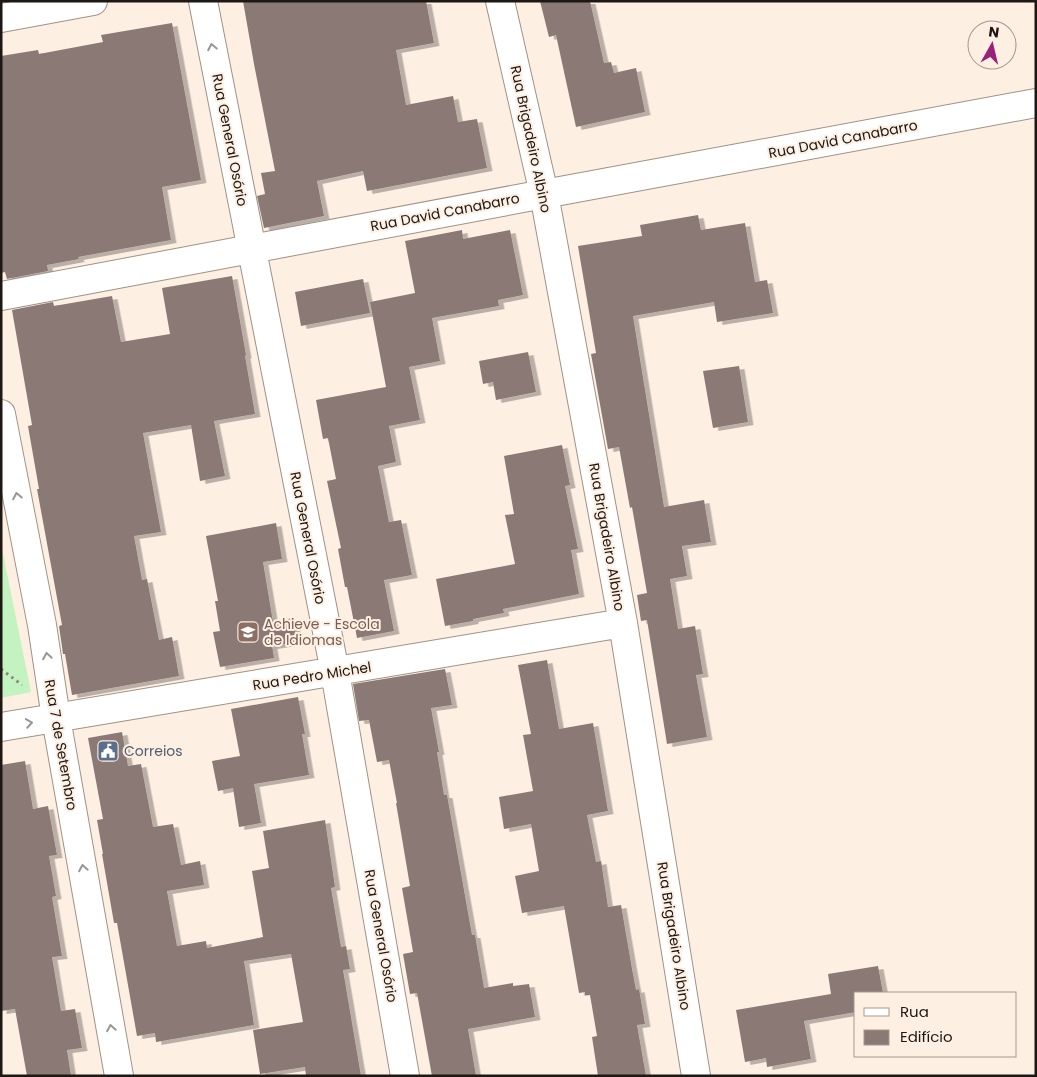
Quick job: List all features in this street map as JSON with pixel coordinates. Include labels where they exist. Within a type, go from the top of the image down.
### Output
[{"type":"street","points":[[1,18],[93,1]]},
{"type":"street","name":"Rua General Osório","points":[[203,1],[335,672],[406,1076]]},
{"type":"street","name":"Rua Brigadeiro Albino","points":[[500,1],[544,194],[624,623],[696,1076]]},
{"type":"street","name":"Rua David Canabarro","points":[[1,296],[1036,103]]},
{"type":"street","name":"Rua 7 de Setembro","points":[[1,414],[42,625],[56,718],[119,1076]]},
{"type":"street","name":"Rua Pedro Michel","points":[[1,727],[624,623]]},
{"type":"path","points":[[1,669],[23,686]]},
{"type":"green space","points":[[1,544],[31,692],[1,698]]},
{"type":"building","points":[[243,1],[426,1],[434,43],[396,50],[406,105],[453,96],[458,122],[477,119],[487,168],[367,191],[363,171],[317,181],[324,216],[264,228],[257,196],[265,194],[261,173],[275,171]]},
{"type":"building","points":[[540,1],[590,1],[604,63],[611,62],[614,73],[636,68],[645,112],[576,127],[556,35],[549,37]]},
{"type":"building","points":[[172,23],[201,180],[162,187],[171,240],[78,257],[79,259],[47,265],[48,271],[7,279],[5,272],[1,273],[1,56],[38,50],[39,54],[103,42],[101,35]]},
{"type":"building","points":[[698,215],[701,230],[745,223],[755,282],[767,280],[773,313],[717,322],[714,302],[633,316],[664,507],[704,500],[711,542],[682,546],[687,576],[670,579],[678,629],[695,626],[703,674],[696,675],[707,737],[667,744],[647,620],[641,621],[637,595],[647,593],[632,507],[630,508],[619,447],[608,449],[591,354],[596,353],[578,246],[642,236],[640,225]]},
{"type":"building","points":[[462,230],[463,239],[510,230],[523,295],[498,300],[499,306],[432,318],[440,361],[409,367],[420,420],[389,426],[396,462],[378,466],[389,522],[401,520],[412,575],[384,580],[394,631],[357,638],[347,587],[345,587],[338,549],[341,548],[327,481],[336,479],[328,438],[323,439],[316,400],[386,387],[370,302],[415,293],[405,241]]},
{"type":"building","points":[[232,276],[255,414],[214,421],[225,476],[200,481],[191,425],[143,433],[161,532],[134,536],[142,580],[147,579],[159,640],[172,637],[179,676],[72,695],[65,654],[63,654],[59,626],[62,625],[37,489],[39,489],[28,426],[32,425],[12,310],[53,302],[54,306],[112,296],[121,342],[170,334],[162,288]]},
{"type":"building","points":[[363,279],[370,313],[301,326],[295,292]]},
{"type":"building","points":[[528,352],[536,392],[496,400],[493,382],[483,384],[479,361]]},
{"type":"building","points":[[739,366],[748,422],[713,428],[703,371]]},
{"type":"building","points":[[562,445],[570,485],[565,486],[578,549],[571,550],[579,594],[503,609],[504,613],[445,626],[436,579],[515,564],[505,515],[514,514],[504,456]]},
{"type":"building","points":[[276,523],[282,559],[263,562],[273,622],[293,618],[297,642],[272,646],[274,658],[220,667],[213,632],[220,631],[215,601],[218,601],[206,536]]},
{"type":"building","points":[[547,660],[559,729],[593,723],[608,811],[587,815],[596,862],[601,861],[608,907],[621,905],[636,990],[639,989],[645,1024],[637,1025],[646,1076],[598,1076],[592,1037],[597,1036],[590,995],[585,995],[585,992],[579,993],[564,906],[522,913],[515,876],[539,871],[531,824],[504,829],[499,797],[533,791],[523,735],[531,734],[518,665]]},
{"type":"building","points":[[445,669],[452,705],[431,708],[444,795],[447,795],[472,935],[475,935],[484,988],[513,983],[513,986],[529,984],[535,1017],[468,1029],[476,1076],[432,1076],[417,993],[410,994],[403,954],[413,952],[402,888],[410,886],[389,760],[377,762],[369,720],[359,721],[353,684]]},
{"type":"building","points":[[298,697],[305,734],[302,734],[309,775],[254,784],[261,823],[239,827],[233,788],[218,791],[212,761],[240,756],[231,709]]},
{"type":"building","points":[[122,732],[128,766],[141,764],[153,827],[173,824],[181,865],[200,861],[204,885],[167,891],[177,946],[206,941],[207,948],[263,937],[252,871],[269,868],[263,831],[325,820],[335,887],[331,888],[341,947],[346,946],[350,969],[343,970],[361,1076],[306,1076],[305,1067],[260,1074],[253,1030],[303,1022],[291,954],[244,961],[254,1025],[156,1042],[155,1033],[137,1036],[117,923],[114,923],[102,854],[97,820],[103,819],[88,738]]},
{"type":"building","points":[[25,761],[33,809],[48,806],[57,855],[49,856],[56,896],[52,897],[62,956],[52,957],[61,1011],[75,1009],[82,1048],[67,1050],[71,1076],[27,1076],[15,1009],[1,1011],[1,765]]},
{"type":"building","points":[[878,966],[883,992],[854,992],[854,1012],[804,1021],[811,1059],[767,1067],[766,1058],[745,1062],[736,1010],[831,994],[828,974]]},
{"type":"place","name":"Achieve - Escola de Idiomas","points":[[248,632]]},
{"type":"place","name":"Correios","points":[[108,751]]}]
